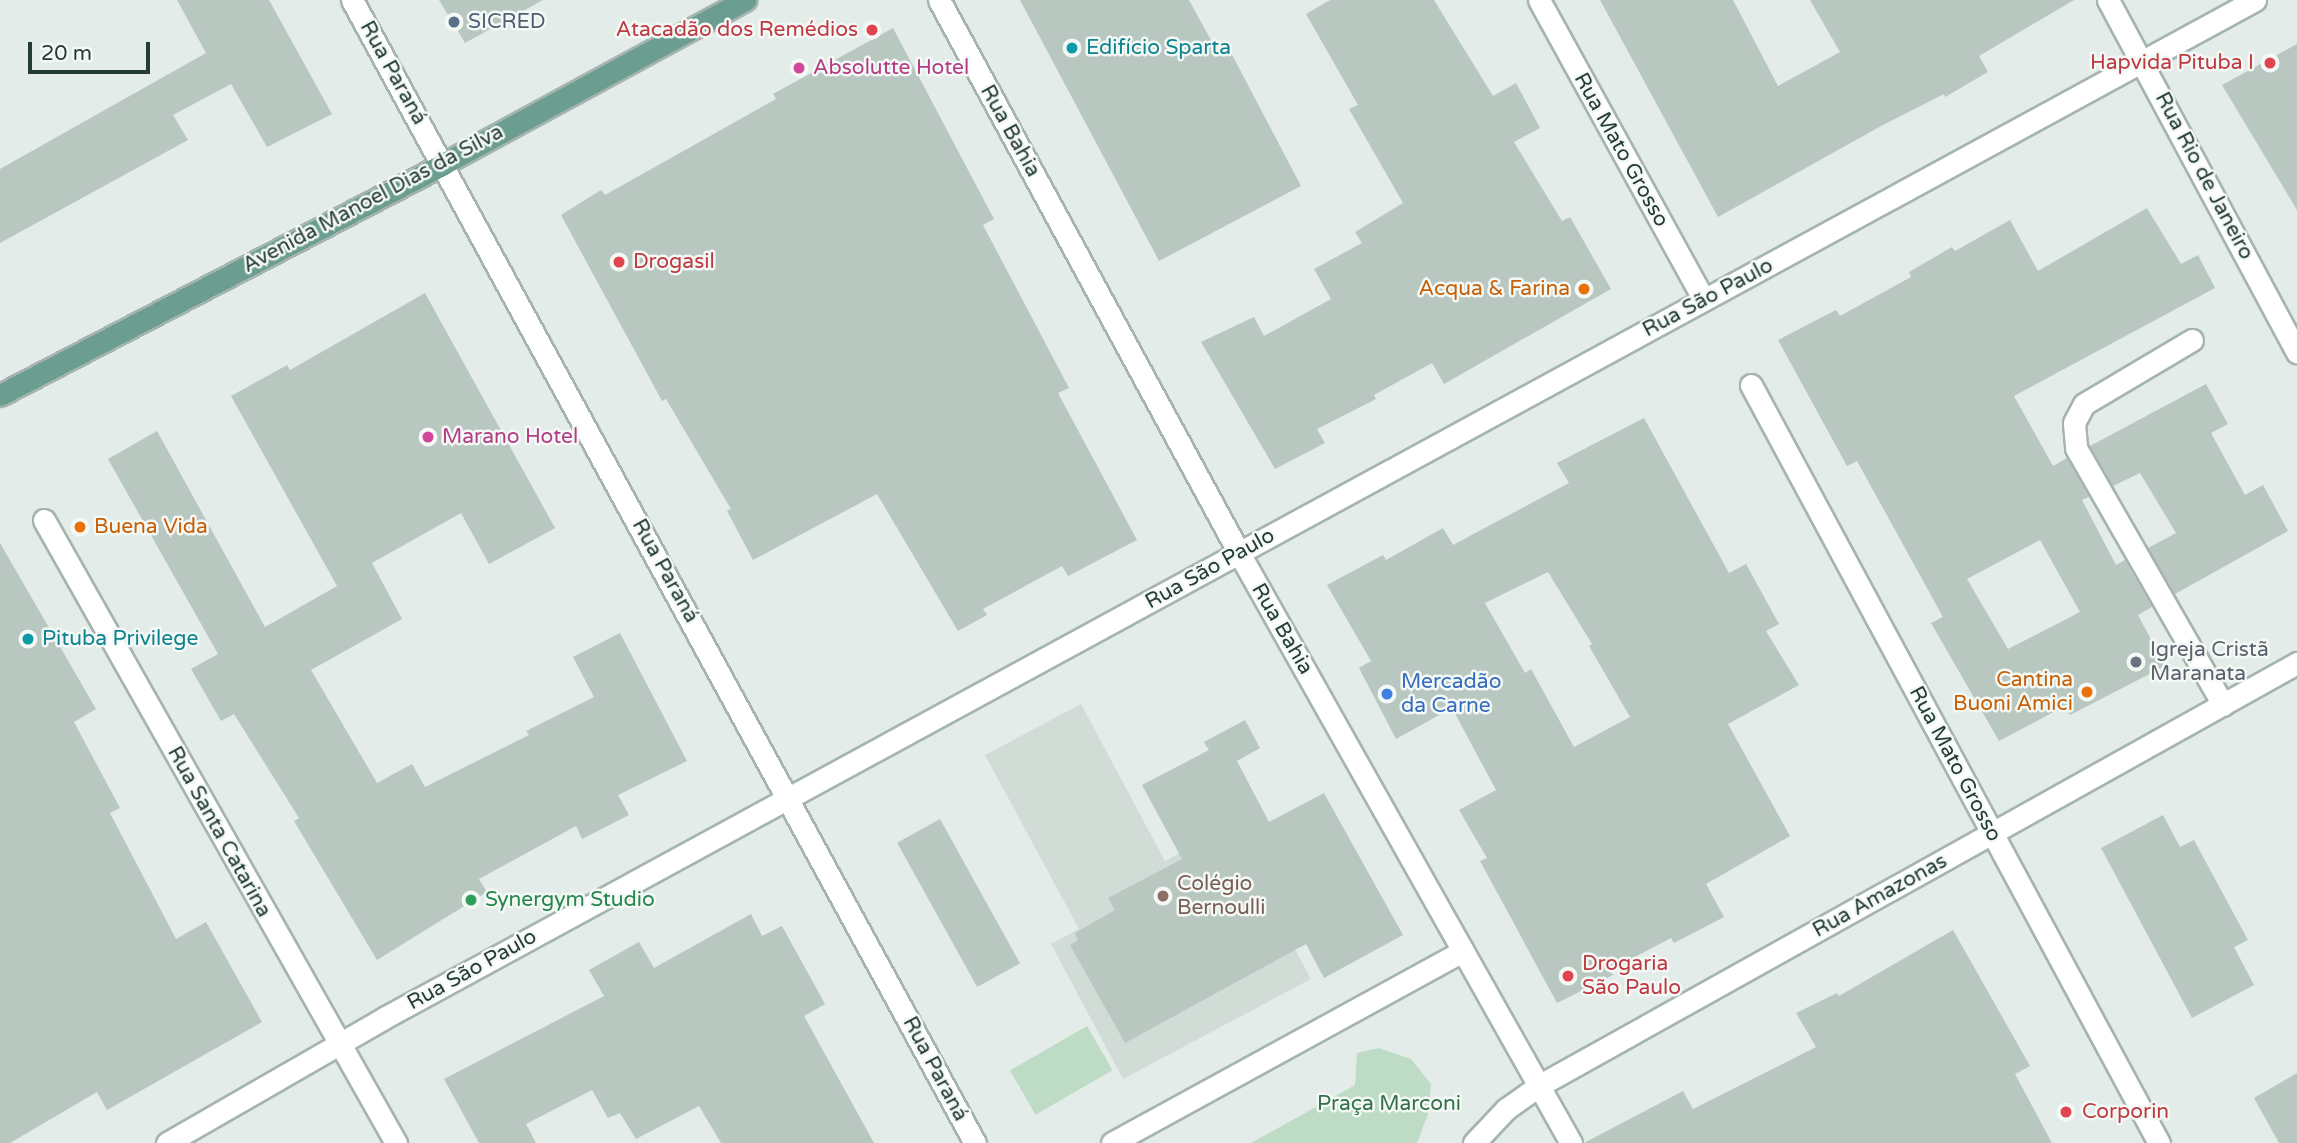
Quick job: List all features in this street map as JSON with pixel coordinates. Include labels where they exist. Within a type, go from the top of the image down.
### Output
[{"type":"main road","name":"Avenida Manoel Dias da Silva","points":[[0,395],[443,163],[745,0]]},
{"type":"street","name":"Rua Paraná","points":[[352,0],[975,1143]]},
{"type":"street","name":"Rua Bahia","points":[[939,0],[1239,553],[1571,1143]]},
{"type":"street","name":"Rua Mato Grosso","points":[[1539,0],[1704,300]]},
{"type":"street","name":"Rua Rio de Janeiro","points":[[2108,0],[2144,62],[2297,352]]},
{"type":"street","name":"Rua São Paulo","points":[[167,1143],[338,1044],[788,797],[2255,0]]},
{"type":"street","points":[[2192,340],[2084,404],[2074,423],[2076,448],[2223,705]]},
{"type":"street","name":"Rua Mato Grosso","points":[[1751,385],[2159,1143]]},
{"type":"street","name":"Rua Santa Catarina","points":[[44,520],[396,1143]]},
{"type":"street","name":"Rua Amazonas","points":[[1474,1143],[1506,1109],[1540,1086],[2297,663]]},
{"type":"street","points":[[1112,1143],[1463,951]]},
{"type":"shaded area","name":"Colégio Bernoulli","points":[[1081,704],[1165,861],[1229,827],[1311,979],[1123,1079],[1051,944],[1079,929],[985,755]]},
{"type":"green space","points":[[1087,1026],[1112,1070],[1035,1115],[1010,1070]]},
{"type":"green space","name":"Praça Marconi","points":[[1379,1048],[1411,1059],[1431,1084],[1428,1114],[1417,1143],[1251,1143],[1355,1085],[1357,1053]]},
{"type":"building","points":[[177,0],[269,0],[332,114],[267,147],[231,84],[173,115],[188,140],[0,243],[0,169],[206,53]]},
{"type":"building","points":[[439,0],[543,0],[465,43]]},
{"type":"building","points":[[1020,0],[1189,0],[1218,53],[1228,47],[1301,186],[1159,261]]},
{"type":"building","points":[[1330,0],[1434,0],[1493,96],[1516,83],[1540,128],[1514,142],[1562,221],[1570,217],[1611,289],[1444,384],[1432,363],[1374,395],[1376,399],[1317,429],[1325,443],[1275,469],[1201,342],[1254,317],[1264,336],[1331,299],[1314,269],[1362,243],[1355,232],[1403,203],[1349,109],[1358,105],[1306,14]]},
{"type":"building","points":[[1600,0],[1733,0],[1778,86],[1840,52],[1810,0],[2074,0],[1979,56],[1988,72],[1945,97],[1944,94],[1881,126],[1718,217]]},
{"type":"building","points":[[893,28],[994,219],[983,225],[1069,388],[1058,393],[1137,540],[1068,576],[1062,566],[983,609],[987,615],[958,631],[877,494],[753,560],[727,511],[731,509],[666,399],[662,401],[561,215],[601,190],[605,195],[776,99],[773,94]]},
{"type":"building","points":[[2297,44],[2297,210],[2222,85]]},
{"type":"building","points":[[2147,208],[2181,264],[2198,255],[2215,288],[2014,396],[2053,466],[2067,458],[2089,497],[2082,500],[2116,565],[2125,560],[2152,607],[2138,615],[2165,666],[2070,715],[2065,706],[1999,741],[1931,623],[1943,617],[1857,461],[1847,466],[1778,340],[1836,310],[1840,316],[1911,277],[1909,272],[1952,247],[1955,251],[2010,220],[2038,271]],"holes":[[[2040,540],[2080,612],[2008,649],[1967,579]]]},
{"type":"building","points":[[425,293],[555,528],[489,564],[461,513],[372,563],[402,619],[311,670],[377,783],[412,764],[425,787],[529,735],[526,731],[594,697],[573,657],[620,633],[687,761],[618,795],[629,815],[582,839],[576,826],[479,879],[487,892],[377,960],[294,821],[299,818],[234,714],[221,721],[191,669],[218,654],[108,459],[157,431],[265,627],[337,586],[231,396],[287,365],[290,370]]},
{"type":"building","points":[[2206,384],[2228,424],[2211,433],[2245,495],[2263,485],[2288,531],[2175,594],[2148,548],[2176,533],[2140,473],[2113,486],[2090,446]]},
{"type":"building","points":[[1644,418],[1729,573],[1746,564],[1779,624],[1766,631],[1799,685],[1728,724],[1790,836],[1706,884],[1724,917],[1674,943],[1671,938],[1610,970],[1613,975],[1557,1003],[1480,861],[1487,858],[1459,810],[1496,790],[1452,708],[1396,739],[1359,668],[1371,661],[1327,585],[1383,555],[1386,560],[1443,528],[1453,545],[1569,483],[1557,463]],"holes":[[[1548,572],[1592,644],[1589,646],[1630,717],[1574,747],[1531,669],[1525,673],[1485,603]]]},
{"type":"building","points":[[0,543],[96,709],[74,722],[120,808],[110,813],[176,939],[206,922],[262,1022],[107,1110],[97,1092],[10,1143],[0,1143]]},
{"type":"building","points":[[1245,720],[1260,748],[1237,761],[1269,822],[1324,793],[1403,935],[1324,978],[1306,944],[1125,1043],[1070,945],[1078,940],[1075,933],[1115,910],[1108,898],[1182,859],[1142,785],[1209,750],[1204,742]]},
{"type":"building","points":[[2163,815],[2180,847],[2194,840],[2248,940],[2234,947],[2254,985],[2192,1018],[2101,848]]},
{"type":"building","points":[[940,819],[1020,963],[977,987],[897,843]]},
{"type":"building","points":[[751,914],[762,936],[782,926],[825,1004],[804,1016],[874,1143],[721,1143],[699,1106],[636,1139],[620,1113],[608,1118],[592,1090],[526,1124],[536,1143],[479,1143],[444,1079],[604,996],[589,970],[639,942],[654,968]]},
{"type":"building","points":[[1953,930],[2030,1066],[2015,1074],[2052,1143],[1584,1143],[1683,1091],[1693,1109],[1816,1047],[1796,1013],[1837,993],[1839,996]]},
{"type":"building","points":[[2297,1073],[2297,1143],[2279,1143],[2254,1098]]},
{"type":"place","name":"SICRED","points":[[454,22]]},
{"type":"place","name":"Atacadão dos Remédios","points":[[872,30]]},
{"type":"place","name":"Edifício Sparta","points":[[1072,48]]},
{"type":"place","name":"Hapvida Pituba I","points":[[2270,63]]},
{"type":"place","name":"Absolutte Hotel","points":[[799,68]]},
{"type":"place","name":"Drogasil","points":[[619,262]]},
{"type":"place","name":"Acqua & Farina","points":[[1584,289]]},
{"type":"place","name":"Marano Hotel","points":[[428,437]]},
{"type":"place","name":"Buena Vida","points":[[80,527]]},
{"type":"place","name":"Pituba Privilege","points":[[28,639]]},
{"type":"place","name":"Igreja Cristã Maranata","points":[[2136,662]]},
{"type":"place","name":"Cantina Buoni Amici","points":[[2087,692]]},
{"type":"place","name":"Mercadão da Carne","points":[[1387,694]]},
{"type":"place","name":"Colégio Bernoulli","points":[[1163,896]]},
{"type":"place","name":"Synergym Studio","points":[[471,900]]},
{"type":"place","name":"Drogaria São Paulo","points":[[1568,976]]},
{"type":"place","name":"Corporin","points":[[2066,1112]]}]
